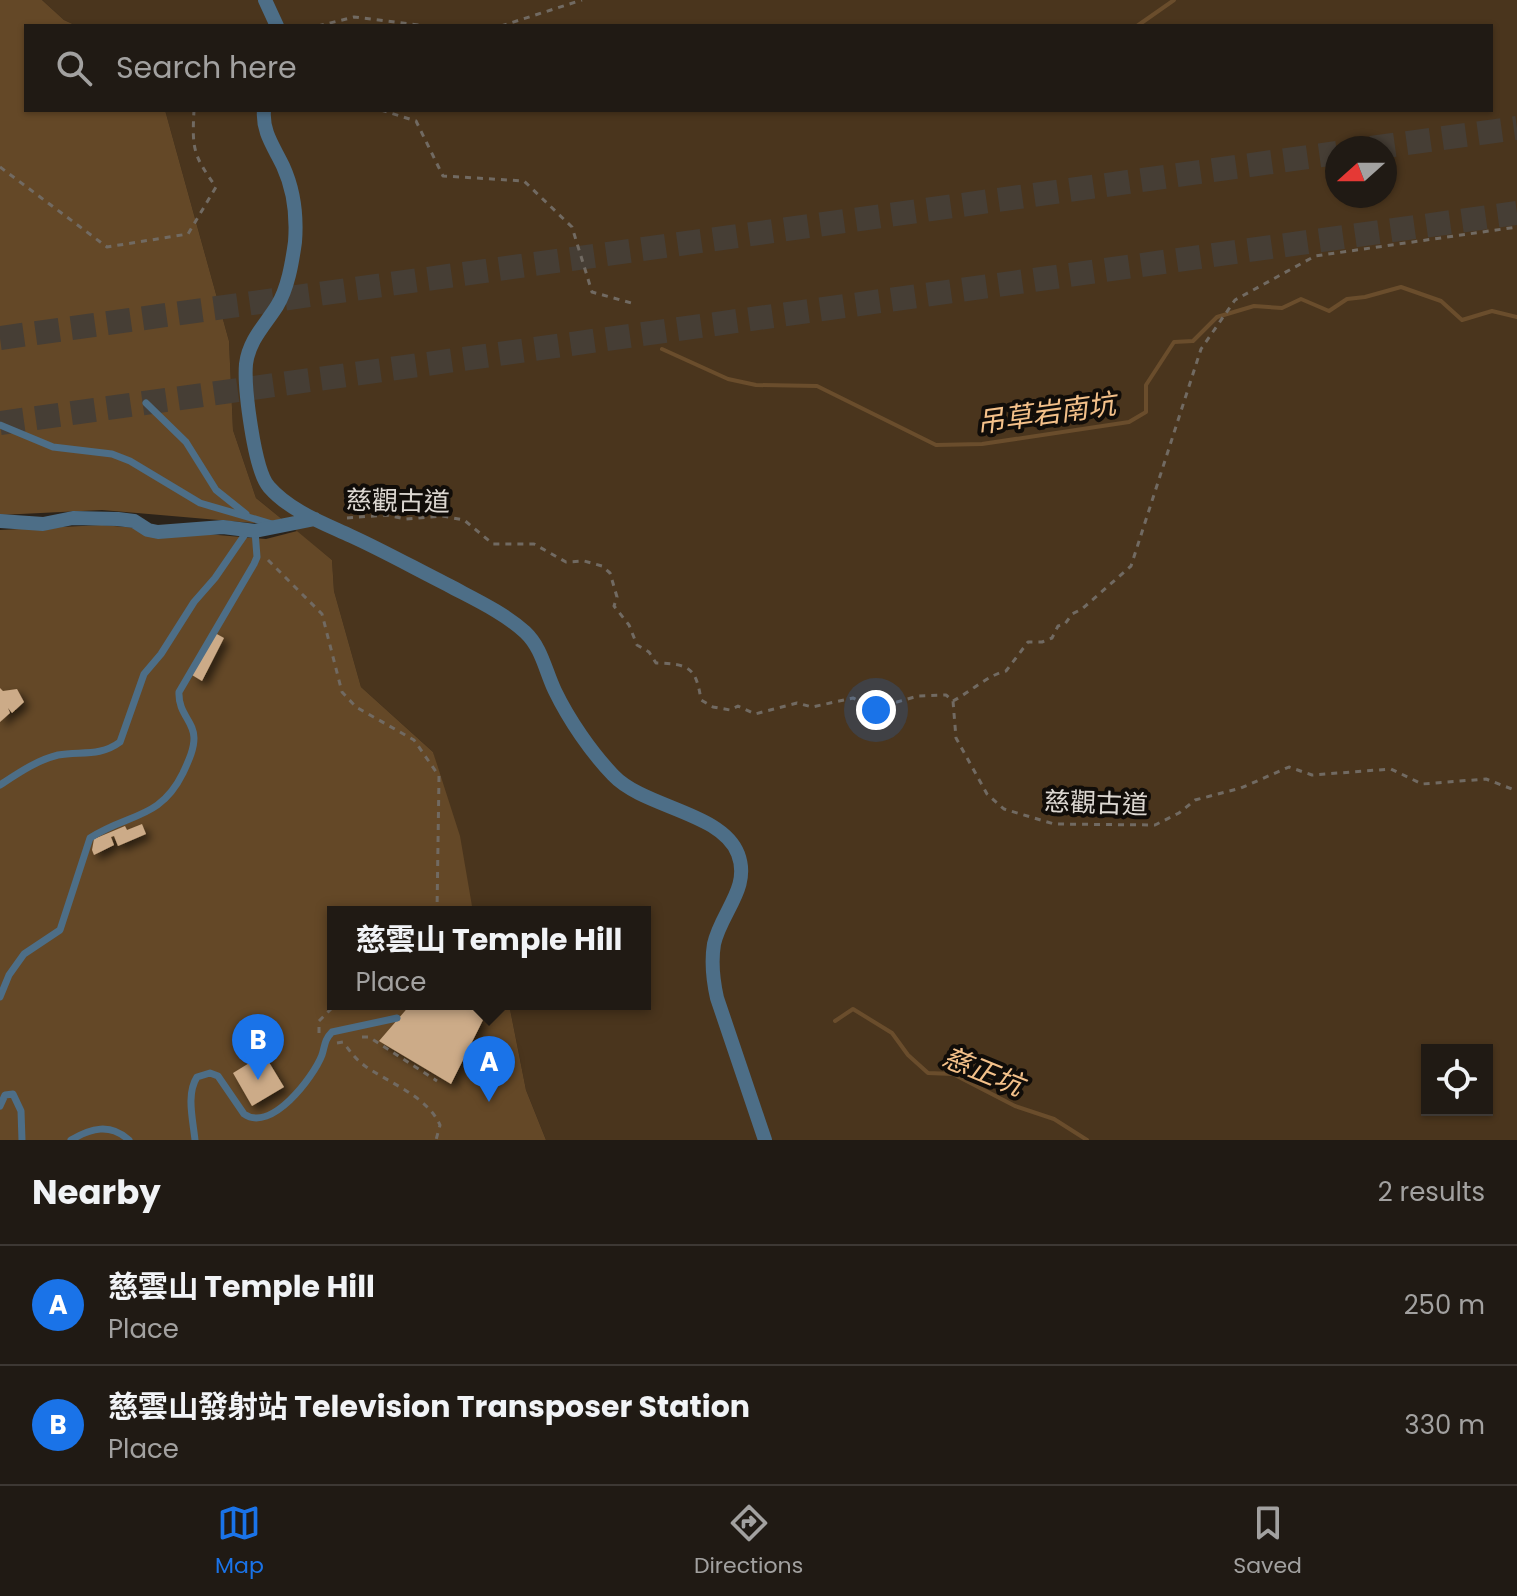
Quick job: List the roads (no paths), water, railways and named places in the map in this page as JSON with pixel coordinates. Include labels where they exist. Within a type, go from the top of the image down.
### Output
[{"type":"street","points":[[265,0],[276,24]]},
{"type":"street","points":[[264,112],[266,133],[291,187],[296,214],[295,244],[283,293],[256,335],[247,361],[256,460],[269,487],[315,519],[478,601],[517,625],[537,646],[566,710],[613,774],[641,794],[713,827],[733,843],[742,876],[716,938],[713,975],[717,998],[765,1140]]},
{"type":"street","points":[[0,521],[47,524],[73,518],[104,518],[134,521],[153,531],[279,526],[315,519]]},
{"type":"lane","points":[[0,997],[9,975],[24,954],[60,930],[90,838],[145,813],[174,791],[191,756],[194,738],[192,727],[181,710],[179,692],[254,564],[257,550],[253,527],[216,490],[172,425],[146,403]]},
{"type":"lane","points":[[0,425],[53,447],[112,454],[130,461],[200,503],[253,527]]},
{"type":"lane","points":[[0,785],[26,768],[56,755],[93,754],[120,742],[144,674],[161,654],[194,602],[253,527]]},
{"type":"lane","points":[[195,1140],[191,1095],[197,1077],[210,1073],[218,1076],[244,1114],[249,1118],[263,1119],[276,1113],[299,1089],[321,1056],[326,1038],[338,1029],[397,1018]]},
{"type":"lane","points":[[0,1106],[5,1095],[13,1094],[21,1111],[22,1140]]},
{"type":"lane","points":[[71,1140],[87,1131],[105,1129],[115,1130],[129,1140]]},
{"type":"waterway","points":[[1140,24],[1174,0]]},
{"type":"waterway","name":"吊草岩南坑","points":[[662,349],[728,379],[756,385],[817,386],[936,445],[982,444],[1129,422],[1146,412],[1146,385],[1174,342],[1193,341],[1217,317],[1254,306],[1282,308],[1301,299],[1329,311],[1347,299],[1401,287],[1441,301],[1462,320],[1492,311],[1517,317]]},
{"type":"waterway","name":"慈正坑","points":[[835,1021],[853,1009],[892,1033],[908,1055],[928,1073],[953,1074],[1015,1106],[1054,1119],[1087,1140]]},
{"type":"tunnel","points":[[1397,144],[1517,128]]},
{"type":"tunnel","points":[[0,338],[1325,155]]},
{"type":"tunnel","points":[[0,423],[1517,213]]},
{"type":"place","name":"慈雲山發射站 Television Transposer Station","points":[[258,1080]]},
{"type":"place","name":"慈雲山 Temple Hill","points":[[489,1102]]}]
